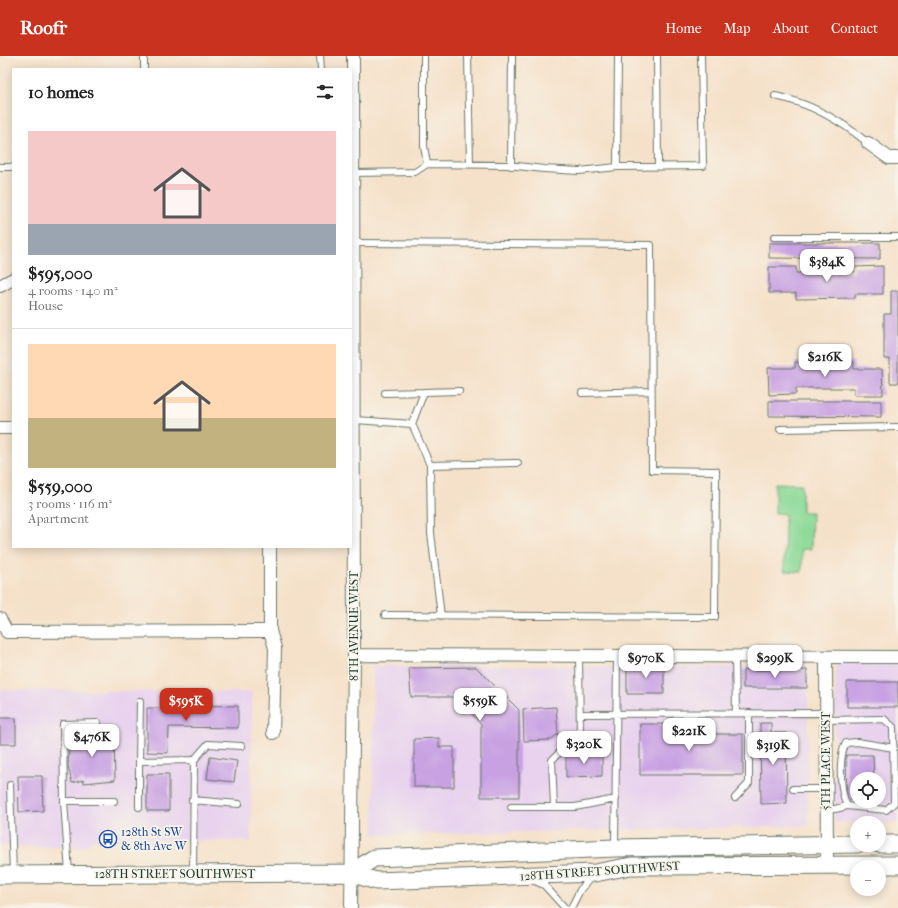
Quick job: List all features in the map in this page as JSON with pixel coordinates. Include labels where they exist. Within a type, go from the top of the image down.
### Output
[{"type":"main road","name":"128TH STREET SOUTHWEST","points":[[351,873],[374,858],[615,848],[850,844]]},
{"type":"main road","points":[[886,844],[898,844]]},
{"type":"main road","name":"128TH STREET SOUTHWEST","points":[[7,875],[351,873],[376,881],[595,873],[631,866],[827,866],[898,864]]},
{"type":"street","name":"8TH AVENUE WEST","points":[[351,908],[355,420],[353,338],[353,56]]},
{"type":"street","points":[[868,143],[889,158],[898,158]]},
{"type":"street","points":[[0,286],[12,280]]},
{"type":"street","points":[[0,428],[12,428]]},
{"type":"street","points":[[270,548],[270,631],[275,648],[273,733]]},
{"type":"street","points":[[0,619],[4,634],[270,631]]},
{"type":"street","points":[[354,655],[898,657]]},
{"type":"street","name":"5TH PLACE WEST","points":[[826,657],[827,866]]},
{"type":"lane","points":[[144,56],[144,68]]},
{"type":"lane","points":[[320,56],[321,68]]},
{"type":"lane","points":[[424,56],[424,146],[427,164]]},
{"type":"lane","points":[[468,56],[470,164]]},
{"type":"lane","points":[[511,166],[512,56]]},
{"type":"lane","points":[[617,167],[618,56]]},
{"type":"lane","points":[[657,56],[658,166]]},
{"type":"lane","points":[[354,173],[415,172],[427,164],[470,164],[580,171],[617,167],[703,166],[701,56]]},
{"type":"lane","points":[[775,96],[807,104],[836,120],[868,143]]},
{"type":"lane","points":[[0,167],[12,167]]},
{"type":"lane","points":[[774,237],[898,237]]},
{"type":"lane","points":[[354,243],[651,245],[652,470],[716,471],[715,617],[385,615]]},
{"type":"lane","points":[[385,393],[459,391]]},
{"type":"lane","points":[[582,393],[651,391]]},
{"type":"lane","points":[[424,392],[412,424],[430,465],[431,533],[441,616]]},
{"type":"lane","points":[[355,420],[412,424]]},
{"type":"lane","points":[[780,430],[898,427]]},
{"type":"lane","points":[[430,465],[518,464]]},
{"type":"lane","points":[[554,807],[552,760],[566,746],[578,740],[580,714],[579,656]]},
{"type":"lane","points":[[615,848],[617,656]]},
{"type":"lane","points":[[735,656],[736,714]]},
{"type":"lane","points":[[139,807],[140,701]]},
{"type":"lane","points":[[580,714],[749,713],[884,719],[893,727],[894,803],[886,810],[847,806],[836,809],[826,809]]},
{"type":"lane","points":[[735,798],[749,783],[749,713]]},
{"type":"lane","points":[[69,875],[64,801],[63,724],[98,723]]},
{"type":"lane","points":[[847,806],[842,796],[842,751],[846,743],[857,742],[894,748]]},
{"type":"lane","points":[[193,874],[192,800],[194,760],[208,744],[242,746]]},
{"type":"lane","points":[[139,761],[194,760]]},
{"type":"lane","points":[[7,875],[10,785]]},
{"type":"lane","points":[[793,790],[826,789]]},
{"type":"lane","points":[[511,807],[575,807],[616,799]]},
{"type":"lane","points":[[192,800],[239,804]]},
{"type":"lane","points":[[64,801],[114,801]]},
{"type":"lane","points":[[572,908],[580,890],[595,873]]},
{"type":"lane","points":[[525,876],[544,885],[565,908]]},
{"type":"shaded area","points":[[836,659],[898,659],[898,823],[886,823],[886,816],[850,816],[850,823],[834,823]]},
{"type":"shaded area","points":[[373,666],[808,667],[808,826],[374,835]]},
{"type":"shaded area","points":[[0,690],[252,692],[251,841],[95,840],[82,847],[0,846]]},
{"type":"green space","points":[[775,483],[802,484],[802,512],[812,512],[811,549],[802,549],[802,572],[784,571],[785,514],[775,513]]},
{"type":"building","points":[[769,243],[880,243],[880,259],[769,258]]},
{"type":"building","points":[[883,266],[883,294],[855,294],[855,298],[796,299],[796,293],[769,293],[769,267],[796,267],[796,273],[854,272],[854,267]]},
{"type":"building","points":[[891,291],[898,291],[898,383],[890,383],[890,359],[884,359],[884,314],[891,314]]},
{"type":"building","points":[[795,362],[854,362],[854,369],[882,369],[883,395],[854,395],[854,388],[796,388],[796,394],[769,395],[768,368],[795,368]]},
{"type":"building","points":[[769,401],[881,401],[881,417],[769,416]]},
{"type":"building","points":[[664,664],[664,694],[627,694],[627,665]]},
{"type":"building","points":[[476,667],[519,710],[519,797],[481,797],[481,724],[456,697],[411,697],[409,668]]},
{"type":"building","points":[[743,670],[807,670],[807,688],[743,688]]},
{"type":"building","points":[[847,682],[898,682],[898,707],[847,707]]},
{"type":"building","points":[[168,705],[238,706],[238,728],[169,727],[168,753],[147,752],[147,708],[168,708]]},
{"type":"building","points":[[556,707],[558,734],[550,740],[524,741],[523,709]]},
{"type":"building","points":[[0,718],[16,718],[16,744],[0,744]]},
{"type":"building","points":[[760,723],[771,723],[771,733],[786,733],[787,803],[761,804]]},
{"type":"building","points":[[640,724],[688,724],[688,734],[743,734],[743,775],[640,775]]},
{"type":"building","points":[[114,734],[115,780],[84,783],[83,780],[72,783],[68,766],[70,735]]},
{"type":"building","points":[[439,738],[439,747],[454,747],[454,787],[414,787],[414,739]]},
{"type":"building","points":[[566,754],[602,754],[602,776],[566,777]]},
{"type":"building","points":[[846,755],[873,755],[874,772],[850,772],[850,800],[847,800]]},
{"type":"building","points":[[210,757],[237,761],[234,782],[207,779]]},
{"type":"building","points":[[147,774],[169,774],[169,811],[147,811]]},
{"type":"building","points":[[18,776],[42,776],[43,811],[19,812]]},
{"type":"place","name":"128th St SW & 8th Ave W","points":[[108,839]]}]
